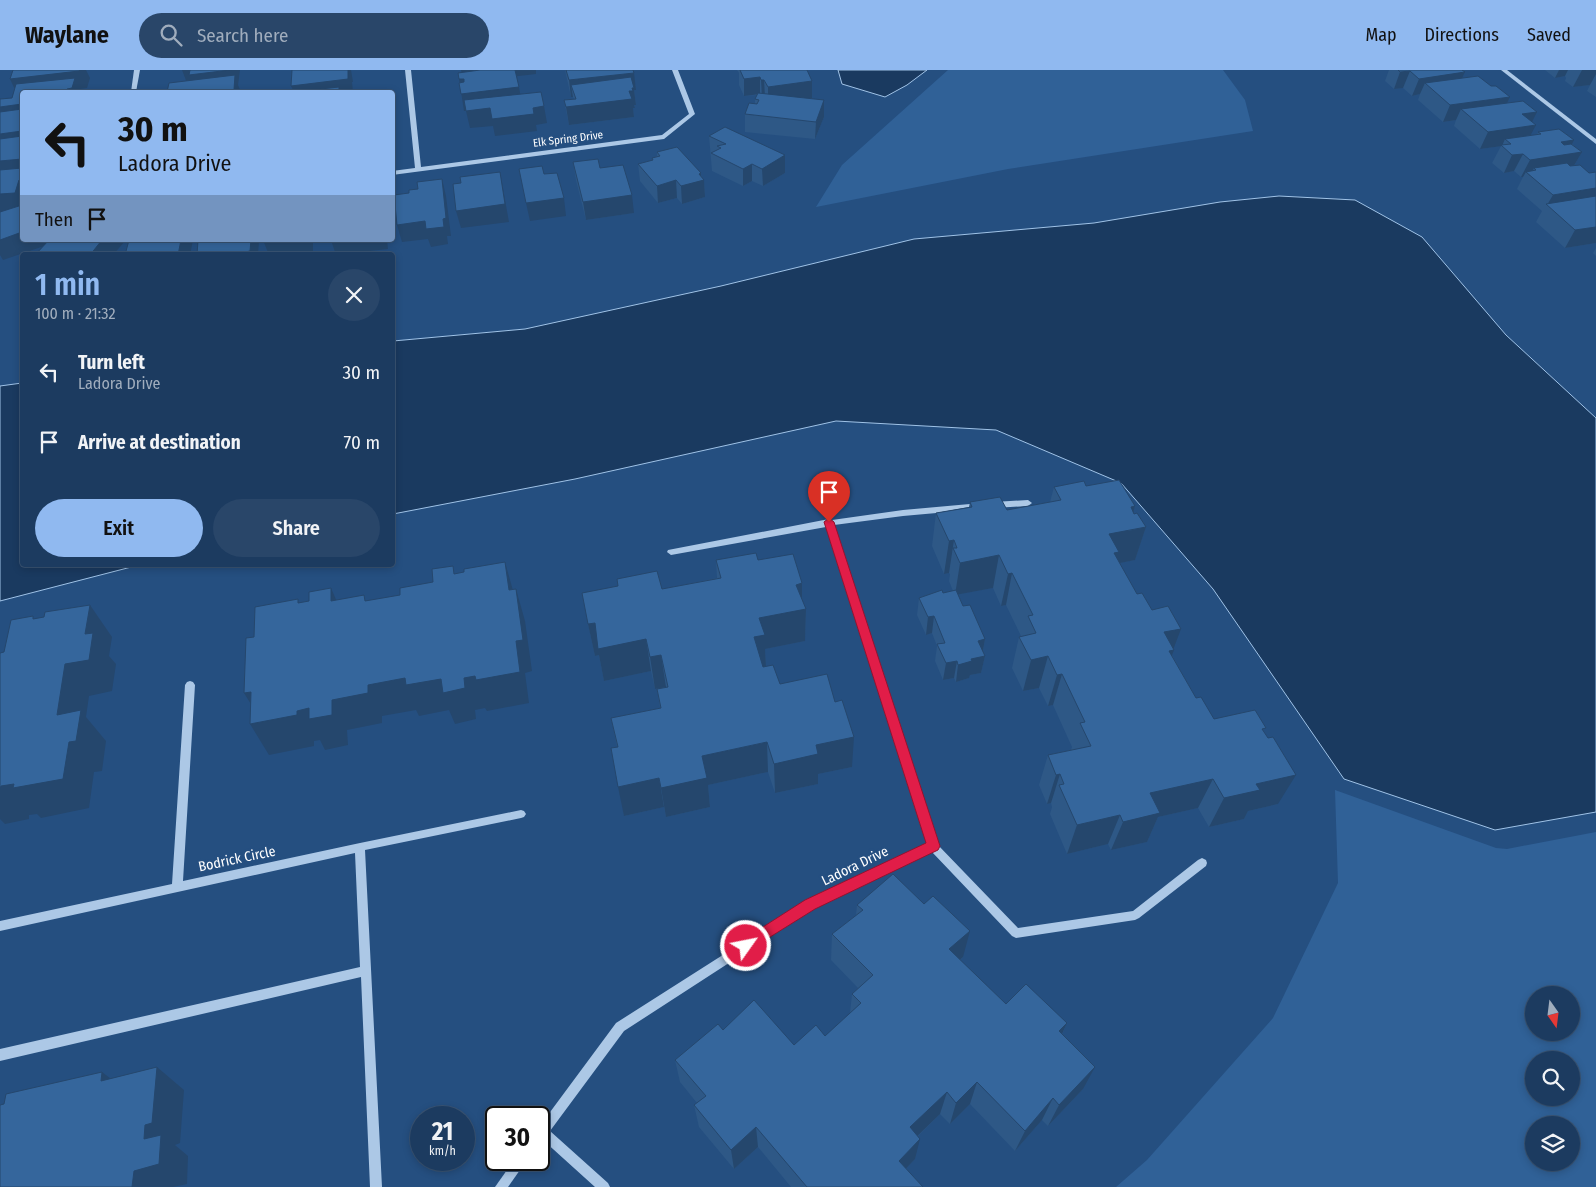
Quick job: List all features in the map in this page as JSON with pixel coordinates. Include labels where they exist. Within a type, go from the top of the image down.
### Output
[{"type":"street","points":[[133,90],[137,70]]},
{"type":"street","points":[[408,70],[418,169]]},
{"type":"street","name":"Elk Spring Drive","points":[[395,173],[664,137],[692,114],[675,70]]},
{"type":"street","points":[[1504,70],[1596,142]]},
{"type":"street","points":[[671,552],[829,522],[933,509],[1028,503]]},
{"type":"street","points":[[829,522],[933,846],[1016,933],[1135,915],[1202,863]]},
{"type":"street","points":[[177,888],[190,685]]},
{"type":"street","name":"Bodrick Circle","points":[[0,926],[360,847],[522,814]]},
{"type":"street","name":"Ladora Drive","points":[[550,1121],[620,1027],[810,905],[933,846]]},
{"type":"street","points":[[360,847],[376,1187]]},
{"type":"street","points":[[0,1055],[366,971]]},
{"type":"street","points":[[550,1142],[604,1187]]},
{"type":"street","points":[[501,1187],[513,1171]]},
{"type":"shaded area","points":[[838,70],[927,70],[907,85],[885,97],[842,84]]},
{"type":"shaded area","points":[[948,70],[1223,70],[1245,100],[1253,131],[1008,169],[816,207],[842,165]]},
{"type":"shaded area","points":[[1279,196],[1355,200],[1422,237],[1506,335],[1596,418],[1596,812],[1495,830],[1344,779],[1213,589],[1121,483],[996,430],[836,421],[575,479],[395,514],[395,341],[525,329],[721,286],[914,239],[1094,223],[1220,202]]},
{"type":"shaded area","points":[[20,383],[20,567],[131,567],[0,601],[0,386]]},
{"type":"shaded area","points":[[1335,790],[1496,848],[1507,849],[1596,832],[1596,1187],[1116,1187],[1147,1160],[1273,1018],[1338,883]]},
{"type":"building","points":[[13,70],[80,70],[10,79]]},
{"type":"building","points":[[190,70],[230,70],[189,75]]},
{"type":"building","points":[[292,70],[348,70],[348,79],[291,86]]},
{"type":"building","points":[[480,70],[515,70],[519,87],[461,94],[459,83],[464,82],[464,79],[459,79],[458,73]]},
{"type":"building","points":[[566,70],[633,70],[634,73],[569,80]]},
{"type":"building","points":[[740,70],[807,70],[812,81],[768,87],[760,77],[744,79]]},
{"type":"building","points":[[1398,70],[1462,70],[1465,72],[1419,79],[1410,71],[1400,72]]},
{"type":"building","points":[[235,75],[234,90],[167,90],[169,83]]},
{"type":"building","points":[[1478,76],[1491,86],[1496,86],[1510,97],[1450,105],[1425,83]]},
{"type":"building","points":[[631,77],[634,88],[632,88],[633,91],[629,91],[632,99],[566,107],[564,100],[576,99],[571,85]]},
{"type":"building","points":[[75,78],[72,88],[20,90],[20,104],[0,107],[0,99],[12,98],[16,84]]},
{"type":"building","points":[[339,87],[339,90],[311,90]]},
{"type":"building","points":[[541,92],[544,106],[533,108],[534,114],[492,119],[490,108],[466,111],[464,100]]},
{"type":"building","points":[[758,93],[824,100],[816,122],[745,114],[749,103],[757,104],[759,100],[755,99]]},
{"type":"building","points":[[1523,101],[1537,112],[1522,114],[1536,125],[1488,132],[1461,109]]},
{"type":"building","points":[[20,109],[20,131],[0,134],[0,112]]},
{"type":"building","points":[[725,127],[785,155],[762,169],[752,164],[743,169],[711,153],[721,148],[717,146],[726,144],[709,136]]},
{"type":"building","points":[[1559,129],[1574,140],[1561,142],[1564,145],[1571,144],[1582,152],[1530,160],[1523,154],[1512,155],[1501,145],[1511,144],[1505,139],[1541,134],[1538,132]]},
{"type":"building","points":[[20,136],[20,159],[0,161],[0,139]]},
{"type":"building","points":[[677,147],[701,173],[699,174],[704,180],[681,186],[676,180],[657,186],[638,164],[660,156],[657,152]]},
{"type":"building","points":[[598,159],[600,168],[623,165],[632,195],[583,202],[573,162]]},
{"type":"building","points":[[1567,163],[1570,166],[1580,165],[1589,173],[1596,172],[1596,188],[1553,195],[1526,172],[1536,170],[1534,168]]},
{"type":"building","points":[[542,166],[544,174],[557,173],[564,198],[526,203],[519,169]]},
{"type":"building","points":[[20,168],[20,180],[15,193],[0,194],[0,170]]},
{"type":"building","points":[[500,172],[505,204],[456,211],[453,184],[461,183],[460,177]]},
{"type":"building","points":[[442,179],[446,218],[443,219],[444,227],[426,229],[425,221],[397,225],[395,195],[409,193],[409,190],[418,189],[417,182]]},
{"type":"building","points":[[1596,196],[1596,227],[1575,230],[1546,204]]},
{"type":"building","points":[[20,206],[20,233],[0,240],[0,212]]},
{"type":"building","points":[[47,242],[100,242],[92,252],[38,252]]},
{"type":"building","points":[[128,242],[181,242],[179,252],[126,252]]},
{"type":"building","points":[[198,242],[251,242],[250,251],[245,252],[197,252]]},
{"type":"building","points":[[1119,480],[1135,506],[1131,507],[1134,514],[1137,513],[1146,527],[1109,534],[1119,552],[1114,553],[1137,594],[1142,593],[1152,610],[1168,606],[1181,629],[1164,632],[1174,650],[1169,651],[1196,698],[1201,697],[1214,719],[1255,710],[1266,728],[1262,729],[1268,738],[1273,737],[1296,775],[1256,784],[1260,790],[1224,798],[1213,779],[1150,793],[1160,813],[1123,822],[1120,815],[1077,825],[1059,785],[1064,784],[1060,774],[1056,775],[1048,755],[1091,746],[1080,723],[1085,722],[1062,674],[1057,675],[1048,656],[1031,660],[1019,637],[1036,633],[1028,616],[1033,615],[1012,573],[1008,574],[999,555],[960,563],[953,548],[957,548],[954,540],[949,541],[936,513],[972,507],[970,502],[1000,497],[1007,510],[1061,500],[1054,487],[1084,481],[1086,486]]},
{"type":"building","points":[[756,553],[758,560],[793,554],[802,583],[796,585],[806,609],[759,618],[765,635],[754,637],[763,667],[773,665],[780,684],[827,674],[835,702],[842,700],[854,737],[816,745],[818,754],[774,764],[767,742],[702,756],[707,778],[661,788],[659,778],[618,787],[611,748],[618,747],[611,718],[661,708],[657,689],[668,687],[661,655],[650,657],[646,639],[598,649],[595,623],[588,624],[582,593],[618,586],[617,579],[657,571],[662,589],[721,578],[716,560]]},
{"type":"building","points":[[505,562],[509,590],[516,589],[523,640],[516,641],[520,672],[476,680],[475,676],[464,678],[465,688],[443,693],[441,679],[406,685],[405,678],[368,685],[368,693],[332,700],[332,715],[309,719],[309,708],[297,711],[297,715],[250,724],[251,692],[244,693],[246,638],[254,637],[255,607],[298,599],[298,603],[309,601],[309,592],[331,588],[331,601],[364,595],[365,601],[400,595],[400,588],[433,582],[432,569],[453,566],[454,574],[464,572],[464,569]]},
{"type":"building","points":[[942,590],[943,593],[956,590],[963,606],[970,605],[985,639],[978,641],[985,656],[971,659],[972,661],[958,665],[957,661],[946,663],[937,644],[945,643],[934,616],[928,617],[919,598]]},
{"type":"building","points":[[90,605],[85,634],[93,633],[89,660],[65,664],[57,715],[81,710],[76,741],[69,742],[63,779],[13,788],[14,784],[1,786],[0,790],[0,653],[4,652],[11,620],[33,616],[33,619],[44,617],[45,612]]},
{"type":"building","points":[[893,874],[924,904],[933,896],[970,931],[949,949],[1006,1004],[1026,984],[1067,1023],[1059,1031],[1095,1067],[1059,1105],[1053,1098],[1025,1131],[977,1082],[956,1103],[947,1092],[910,1127],[920,1139],[899,1161],[923,1187],[807,1187],[756,1127],[731,1150],[694,1105],[706,1096],[675,1060],[718,1024],[723,1030],[754,1000],[794,1045],[816,1025],[825,1036],[861,1003],[852,994],[873,975],[832,934],[863,910],[857,905]]},
{"type":"building","points":[[157,1067],[152,1123],[145,1125],[144,1139],[161,1135],[159,1164],[134,1171],[132,1187],[0,1187],[0,1105],[4,1104],[6,1094],[102,1072],[101,1081]]},
{"type":"route","points":[[746,946],[810,905],[933,846],[829,522]]}]
